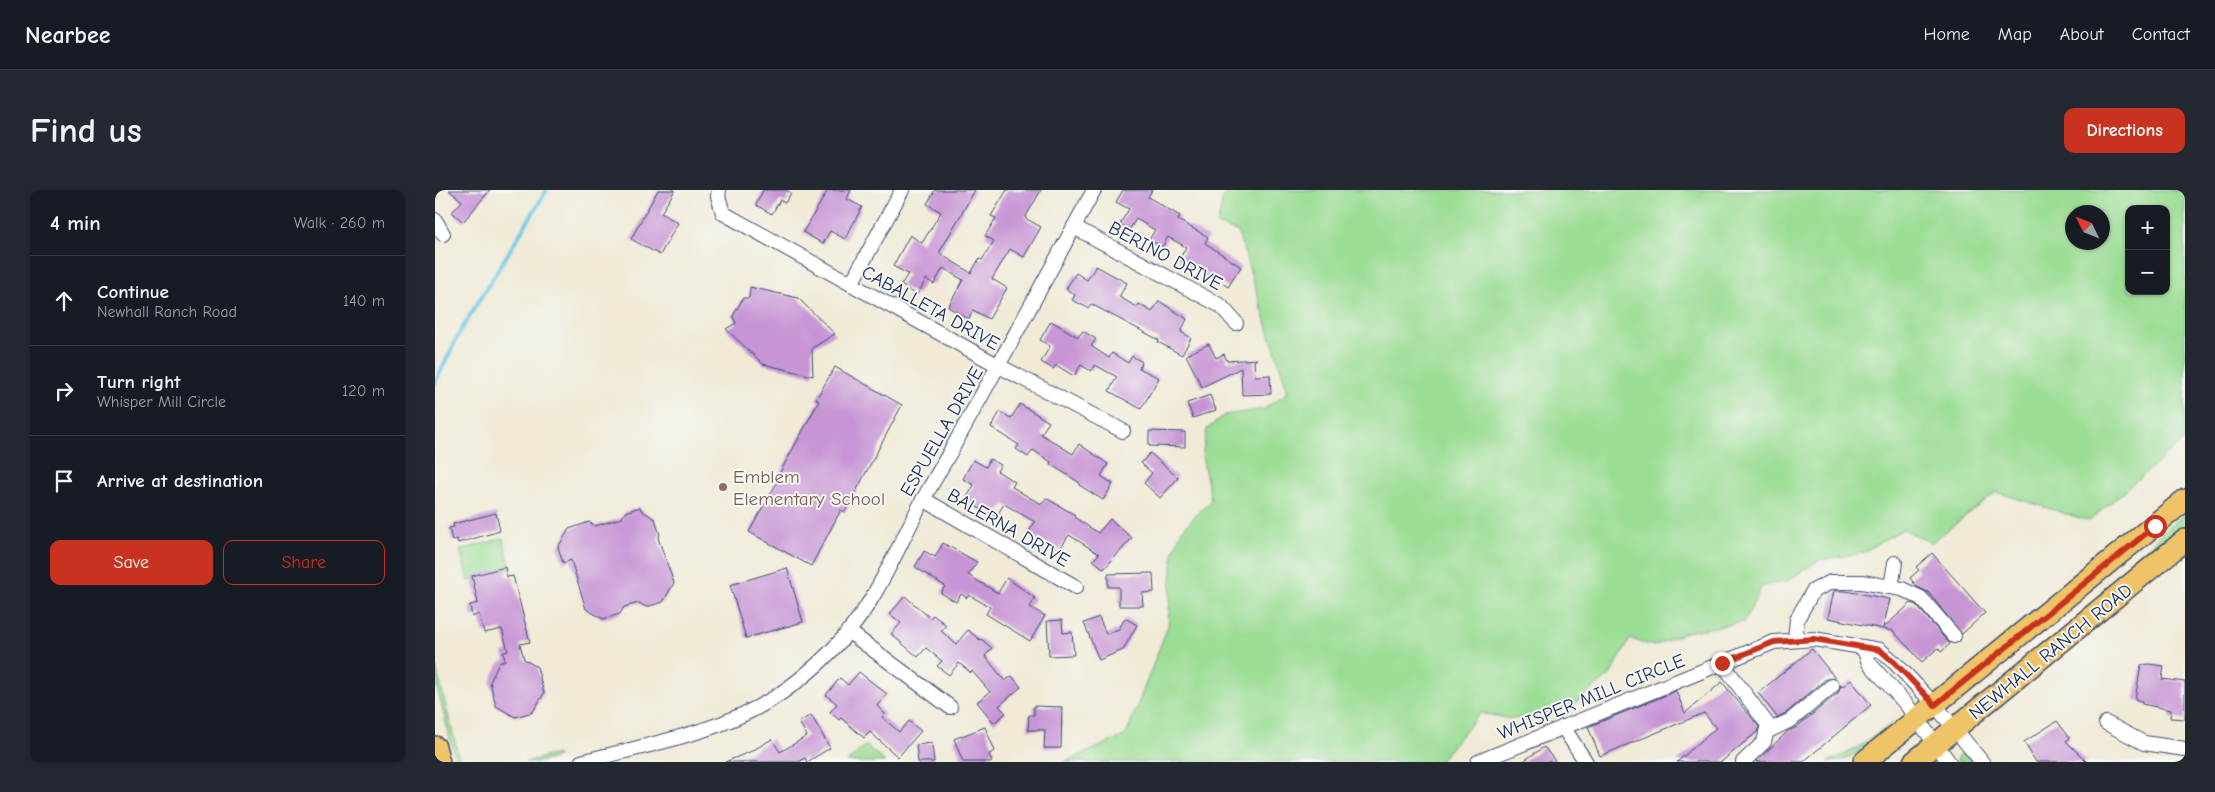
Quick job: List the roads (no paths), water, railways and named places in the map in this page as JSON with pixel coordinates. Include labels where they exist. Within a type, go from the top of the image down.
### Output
[{"type":"main road","name":"NEWHALL RANCH ROAD","points":[[1864,762],[2185,500]]},
{"type":"main road","name":"NEWHALL RANCH ROAD","points":[[1914,762],[2185,540]]},
{"type":"main road","points":[[435,747],[439,762]]},
{"type":"street","name":"CABALLETA DRIVE","points":[[719,190],[718,196],[723,213],[999,366],[1123,431]]},
{"type":"street","points":[[851,284],[902,190]]},
{"type":"street","name":"ESPUELLA DRIVE","points":[[581,762],[717,726],[775,696],[802,677],[826,656],[848,631],[870,600],[923,499],[999,366],[1094,190]]},
{"type":"street","points":[[435,220],[443,234]]},
{"type":"street","name":"BERINO DRIVE","points":[[1074,227],[1221,306],[1236,323]]},
{"type":"street","name":"BALERNA DRIVE","points":[[923,499],[1076,587]]},
{"type":"street","points":[[1891,587],[1895,563]]},
{"type":"street","points":[[1795,640],[1797,619],[1813,591],[1831,582],[1862,582],[1902,589],[1921,598],[1954,636]]},
{"type":"street","points":[[848,631],[949,707]]},
{"type":"street","name":"WHISPER MILL CIRCLE","points":[[1478,762],[1774,642],[1814,639],[1880,650],[1935,705],[1982,762]]},
{"type":"street","points":[[1863,647],[1869,663],[1917,719],[1949,762]]},
{"type":"street","points":[[1722,663],[1768,725],[1764,742],[1743,762]]},
{"type":"street","points":[[1767,732],[1791,720],[1832,686]]},
{"type":"street","points":[[2106,723],[2145,743],[2185,750]]},
{"type":"street","points":[[1563,727],[1586,762]]},
{"type":"waterway","points":[[435,383],[461,330],[547,190]]},
{"type":"place","name":"Emblem Elementary School","points":[[723,487]]}]
